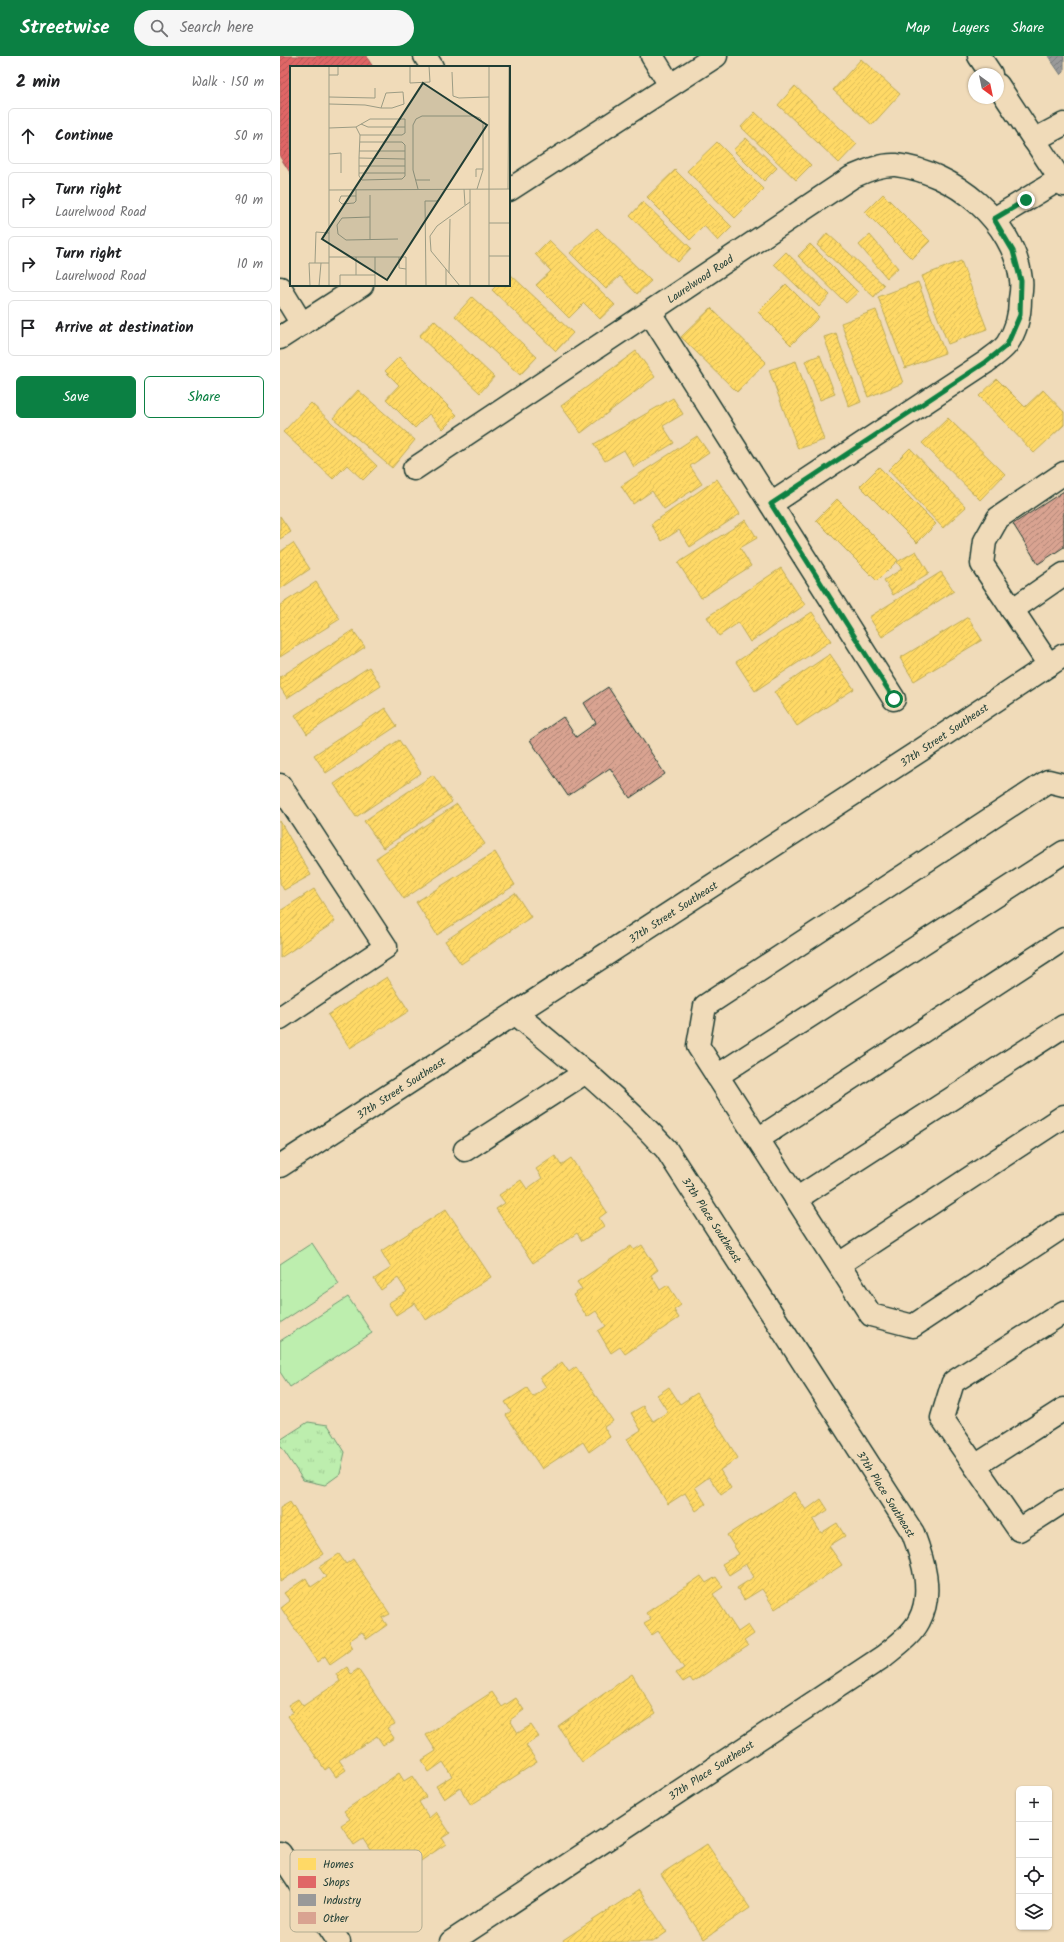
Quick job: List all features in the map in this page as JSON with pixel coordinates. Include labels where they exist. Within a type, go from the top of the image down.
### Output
[{"type":"street","points":[[425,56],[431,66]]},
{"type":"street","points":[[652,56],[670,85]]},
{"type":"street","points":[[510,189],[716,56]]},
{"type":"street","points":[[979,56],[987,68]]},
{"type":"street","points":[[994,219],[1062,182],[1004,94]]},
{"type":"street","points":[[1034,140],[1064,124]]},
{"type":"street","name":"Laurelwood Road","points":[[414,469],[852,177],[875,167],[895,165],[934,176],[976,202],[994,219],[1013,251],[1021,281],[1020,315],[1007,345],[986,362],[771,504]]},
{"type":"street","points":[[280,338],[360,286]]},
{"type":"street","points":[[280,288],[302,324]]},
{"type":"street","points":[[650,313],[894,699]]},
{"type":"street","points":[[1057,660],[1012,610],[982,564],[985,541],[998,518],[1064,474]]},
{"type":"street","points":[[1012,610],[1064,574]]},
{"type":"street","name":"37th Street Southeast","points":[[280,1166],[516,1014],[1057,660]]},
{"type":"street","points":[[1064,785],[1048,780],[705,1006],[698,1046],[871,1315],[913,1326],[1064,1226]]},
{"type":"street","points":[[280,786],[386,947],[280,1018]]},
{"type":"street","points":[[717,1076],[1064,852]]},
{"type":"street","points":[[758,1139],[1064,939]]},
{"type":"street","name":"37th Place Southeast","points":[[451,1942],[884,1656],[903,1640],[919,1621],[926,1600],[926,1580],[922,1557],[913,1533],[666,1149],[636,1117],[586,1072],[516,1014]]},
{"type":"street","points":[[796,1199],[1064,1026]]},
{"type":"street","points":[[465,1150],[586,1072]]},
{"type":"street","points":[[838,1264],[1064,1116]]},
{"type":"street","points":[[1064,1312],[953,1382],[942,1418],[1019,1530],[1064,1501]]},
{"type":"street","points":[[975,1466],[1064,1409]]},
{"type":"street","points":[[280,1853],[290,1869]]},
{"type":"street","points":[[331,1932],[339,1942]]},
{"type":"green space","points":[[312,1243],[339,1284],[280,1323],[280,1264]]},
{"type":"green space","points":[[348,1297],[372,1333],[290,1387],[280,1372],[280,1341]]},
{"type":"green space","points":[[308,1422],[328,1425],[345,1452],[340,1474],[325,1485],[303,1480],[280,1445],[280,1440]]},
{"type":"building: Homes","points":[[861,59],[900,94],[872,125],[833,90]]},
{"type":"building: Homes","points":[[795,86],[857,144],[839,163],[778,105]]},
{"type":"building: Homes","points":[[755,112],[811,165],[796,180],[741,127]]},
{"type":"building: Homes","points":[[746,138],[777,168],[764,181],[733,150]]},
{"type":"building: Homes","points":[[717,142],[764,189],[735,218],[687,171]]},
{"type":"building: Homes","points":[[675,170],[732,227],[718,241],[704,226],[690,240],[647,197]]},
{"type":"building: Homes","points":[[883,194],[930,241],[912,259],[865,212]]},
{"type":"building: Homes","points":[[643,202],[691,248],[678,262],[630,216]]},
{"type":"building: Homes","points":[[597,228],[651,281],[637,294],[620,276],[606,289],[570,253]]},
{"type":"building: Homes","points":[[827,233],[884,285],[874,297],[817,245]]},
{"type":"building: Homes","points":[[870,235],[898,268],[887,278],[859,245]]},
{"type":"building: Homes","points":[[549,240],[615,305],[600,319],[584,303],[569,318],[536,285],[551,271],[535,254]]},
{"type":"building: Homes","points":[[810,244],[858,292],[846,303],[798,256]]},
{"type":"building: Homes","points":[[786,252],[830,295],[819,307],[774,264]]},
{"type":"building: Homes","points":[[961,261],[987,329],[948,344],[922,276]]},
{"type":"building: Homes","points":[[510,274],[573,333],[556,351],[492,290],[496,286],[510,286]]},
{"type":"building: Homes","points":[[918,282],[945,353],[905,368],[878,297]]},
{"type":"building: Homes","points":[[786,284],[819,317],[791,345],[758,312]]},
{"type":"building: Homes","points":[[472,297],[537,357],[520,375],[455,316]]},
{"type":"building: Homes","points":[[711,308],[766,362],[737,392],[681,337]]},
{"type":"building: Homes","points":[[876,310],[903,383],[868,397],[841,323]]},
{"type":"building: Homes","points":[[434,320],[494,377],[480,393],[419,336]]},
{"type":"building: Homes","points":[[836,333],[861,402],[849,407],[824,337]]},
{"type":"building: Homes","points":[[636,351],[655,377],[581,433],[561,406]]},
{"type":"building: Homes","points":[[820,355],[835,394],[820,400],[805,361]]},
{"type":"building: Homes","points":[[399,357],[457,415],[443,429],[429,414],[415,428],[386,399],[399,385],[385,371]]},
{"type":"building: Homes","points":[[796,361],[824,440],[798,449],[769,370]]},
{"type":"building: Homes","points":[[997,379],[1025,407],[1043,390],[1064,412],[1064,425],[1034,453],[979,396]]},
{"type":"building: Homes","points":[[358,390],[415,440],[392,468],[333,418]]},
{"type":"building: Homes","points":[[673,398],[683,414],[663,426],[674,443],[634,467],[624,450],[605,461],[594,444]]},
{"type":"building: Homes","points":[[311,403],[377,466],[363,480],[347,465],[333,479],[283,432]]},
{"type":"building: Homes","points":[[948,418],[1005,474],[980,500],[922,443]]},
{"type":"building: Homes","points":[[697,436],[709,453],[690,466],[702,484],[664,509],[652,491],[633,504],[621,486]]},
{"type":"building: Homes","points":[[910,448],[966,507],[943,528],[888,470]]},
{"type":"building: Homes","points":[[879,467],[936,524],[917,543],[860,486]]},
{"type":"building: Homes","points":[[717,479],[740,514],[690,547],[679,530],[662,541],[651,524]]},
{"type":"building: Homes","points":[[837,499],[898,560],[877,581],[816,520]]},
{"type":"building: Homes","points":[[280,516],[291,532],[280,539]]},
{"type":"building: Homes","points":[[746,520],[757,538],[740,548],[751,566],[701,598],[678,563]]},
{"type":"building: Homes","points":[[293,543],[310,569],[280,589],[280,552]]},
{"type":"building: Homes","points":[[916,551],[929,573],[893,595],[884,580],[902,569],[897,562]]},
{"type":"building: Homes","points":[[781,568],[805,605],[750,642],[738,623],[719,636],[707,617]]},
{"type":"building: Homes","points":[[941,572],[954,591],[882,637],[869,617]]},
{"type":"building: Homes","points":[[316,582],[340,619],[280,657],[280,605]]},
{"type":"building: Homes","points":[[812,612],[831,641],[755,691],[736,662]]},
{"type":"building: Homes","points":[[968,617],[982,640],[914,681],[900,658]]},
{"type":"building: Homes","points":[[353,630],[365,647],[287,698],[280,687],[280,677]]},
{"type":"building: Homes","points":[[830,654],[854,689],[797,726],[774,692]]},
{"type":"building: Homes","points":[[369,667],[381,686],[307,734],[295,715]]},
{"type":"building: Homes","points":[[385,708],[397,726],[326,773],[314,755]]},
{"type":"building: Homes","points":[[399,740],[421,773],[356,817],[334,784]]},
{"type":"building: Homes","points":[[433,775],[452,802],[383,848],[364,821]]},
{"type":"building: Homes","points":[[457,804],[485,844],[404,899],[376,858]]},
{"type":"building: Homes","points":[[280,821],[311,875],[284,890],[280,883]]},
{"type":"building: Homes","points":[[495,852],[515,885],[437,935],[416,902]]},
{"type":"building: Homes","points":[[314,889],[335,922],[280,958],[280,911]]},
{"type":"building: Homes","points":[[515,893],[531,917],[461,964],[445,941]]},
{"type":"building: Homes","points":[[387,977],[409,1011],[350,1048],[328,1015]]},
{"type":"building: Homes","points":[[555,1156],[561,1165],[571,1158],[607,1212],[599,1218],[604,1226],[582,1241],[577,1233],[533,1263],[496,1209],[505,1203],[499,1195],[521,1180],[527,1189],[542,1178],[536,1169]]},
{"type":"building: Homes","points":[[446,1209],[491,1277],[426,1320],[415,1303],[396,1315],[388,1303],[407,1292],[398,1278],[381,1290],[374,1279],[391,1268],[381,1251]]},
{"type":"building: Homes","points":[[642,1245],[658,1270],[651,1275],[660,1290],[668,1285],[681,1305],[674,1310],[679,1318],[625,1354],[620,1347],[611,1353],[598,1331],[606,1326],[596,1311],[587,1317],[573,1295],[582,1289],[577,1282],[631,1246],[634,1250]]},
{"type":"building: Homes","points":[[562,1362],[569,1372],[576,1367],[613,1421],[604,1427],[610,1437],[589,1452],[583,1442],[542,1469],[506,1415],[511,1411],[505,1402],[527,1388],[533,1397],[546,1387],[540,1378]]},
{"type":"building: Homes","points":[[669,1387],[680,1404],[697,1393],[738,1458],[720,1470],[731,1488],[721,1495],[709,1477],[695,1487],[706,1504],[696,1511],[685,1493],[668,1504],[627,1439],[641,1430],[631,1413],[643,1406],[653,1421],[668,1412],[657,1395]]},
{"type":"building: Homes","points":[[794,1492],[806,1510],[821,1499],[828,1510],[813,1520],[821,1533],[837,1523],[845,1536],[829,1546],[842,1565],[775,1609],[762,1589],[744,1600],[737,1588],[754,1577],[746,1564],[729,1575],[722,1564],[739,1554],[727,1535]]},
{"type":"building: Homes","points":[[290,1502],[323,1554],[280,1582],[280,1508]]},
{"type":"building: Homes","points":[[339,1554],[346,1564],[353,1559],[390,1614],[382,1618],[387,1625],[367,1639],[362,1632],[349,1641],[353,1648],[330,1664],[325,1656],[317,1662],[281,1608],[290,1601],[284,1593],[306,1578],[311,1587],[326,1577],[319,1567]]},
{"type":"building: Homes","points":[[701,1576],[706,1583],[716,1577],[723,1587],[713,1594],[738,1632],[748,1625],[754,1634],[744,1641],[748,1646],[693,1682],[690,1678],[683,1682],[676,1673],[684,1668],[658,1631],[652,1635],[644,1624],[651,1620],[646,1613]]},
{"type":"building: Homes","points":[[347,1667],[351,1674],[358,1669],[395,1724],[387,1728],[394,1738],[383,1745],[377,1736],[339,1760],[346,1770],[336,1777],[329,1767],[325,1770],[288,1716],[293,1712],[288,1705],[298,1699],[303,1706],[340,1681],[336,1674]]},
{"type":"building: Homes","points":[[632,1674],[656,1713],[582,1762],[558,1726]]},
{"type":"building: Homes","points":[[492,1692],[502,1707],[516,1698],[524,1710],[510,1720],[518,1733],[531,1725],[539,1737],[526,1745],[537,1762],[471,1805],[460,1788],[444,1799],[436,1786],[452,1776],[443,1762],[429,1772],[422,1760],[436,1751],[426,1735]]},
{"type":"building: Homes","points":[[399,1773],[404,1781],[412,1776],[426,1797],[419,1802],[429,1818],[436,1812],[450,1833],[442,1838],[446,1844],[422,1860],[422,1850],[370,1850],[363,1839],[354,1845],[341,1825],[350,1819],[344,1811]]},
{"type":"building: Homes","points":[[707,1844],[750,1908],[704,1939],[661,1874]]},
{"type":"building: Homes","points":[[639,1890],[667,1932],[653,1942],[564,1942],[563,1940]]},
{"type":"building: Shops","points":[[280,56],[366,56],[372,66],[290,66],[290,172],[280,157]]},
{"type":"building: Industry","points":[[1048,56],[1064,56],[1064,72],[1061,75]]},
{"type":"building: Other","points":[[1064,491],[1064,547],[1038,564],[1013,524]]},
{"type":"building: Other","points":[[608,687],[665,774],[630,798],[610,768],[568,796],[530,740],[563,717],[576,737],[596,723],[584,703]]},
{"type":"route","points":[[894,699],[771,504],[986,362],[1007,345],[1020,315],[1021,281],[1013,251],[994,219],[1026,200]]}]
